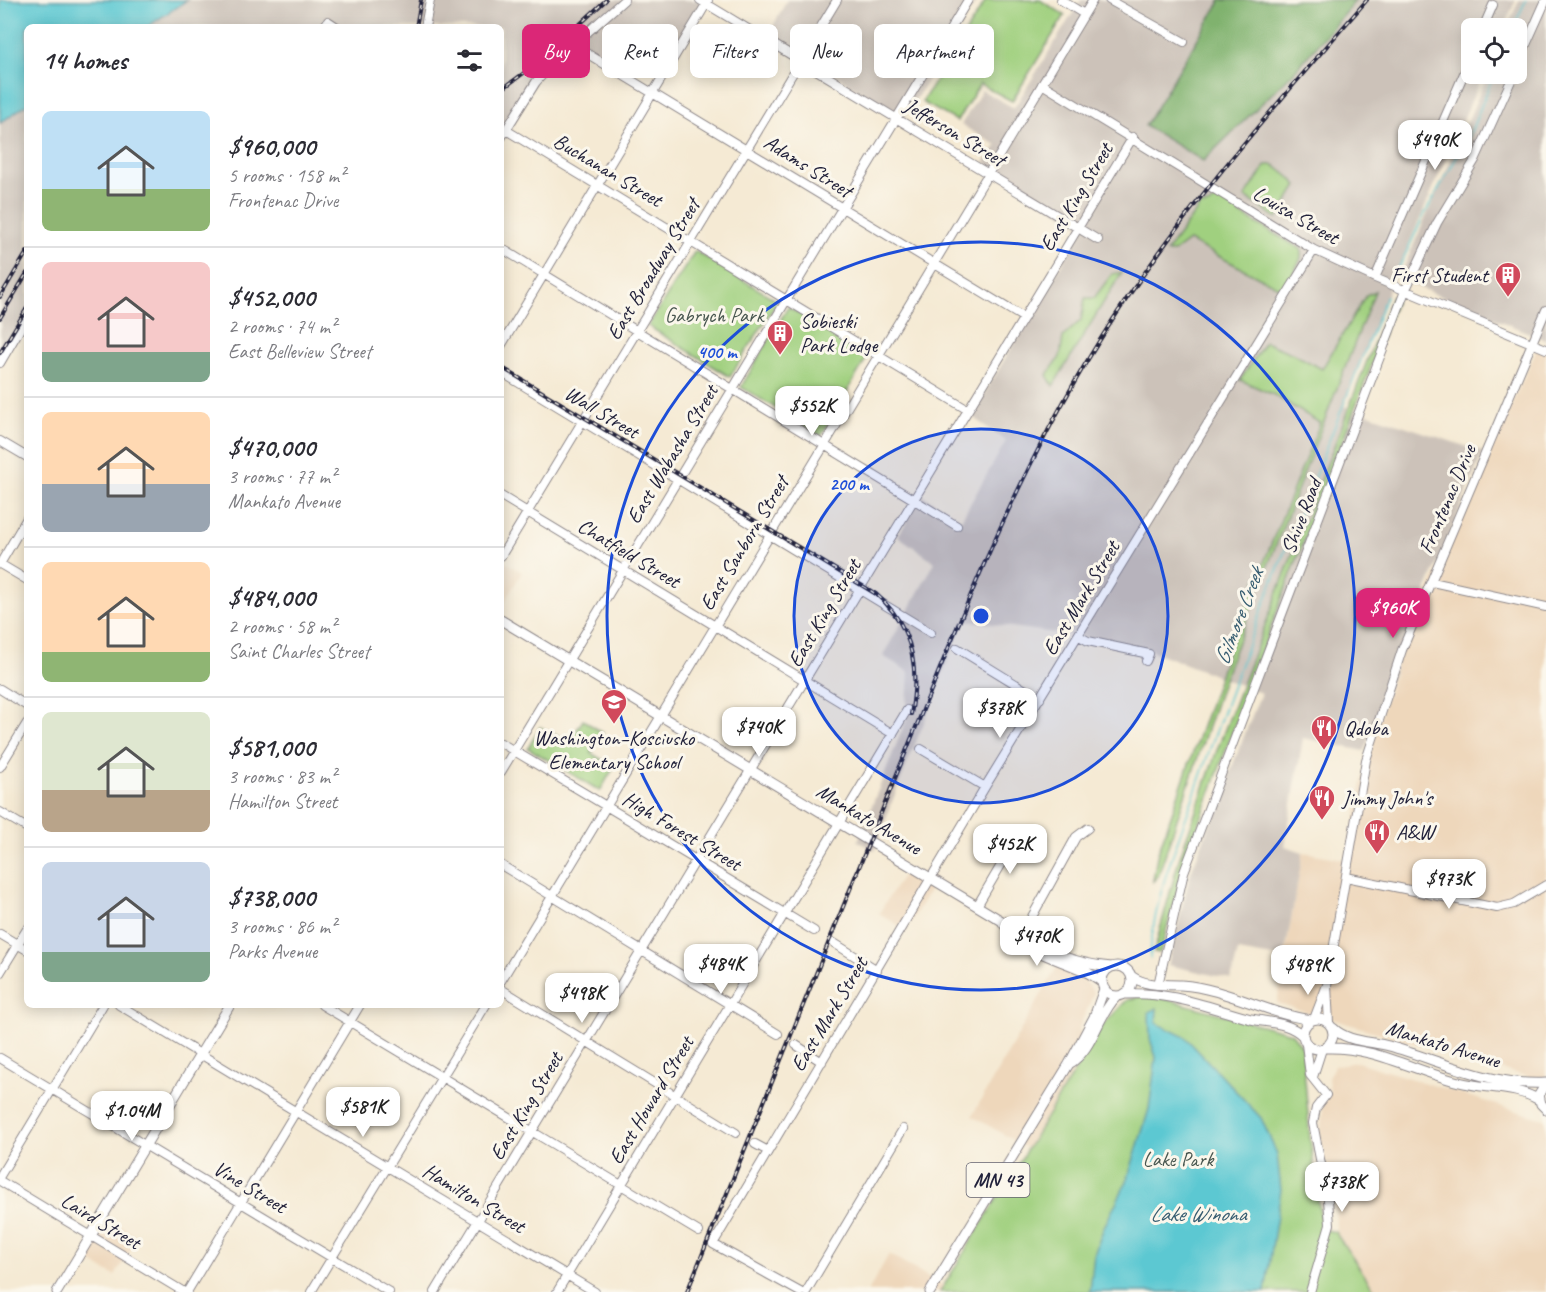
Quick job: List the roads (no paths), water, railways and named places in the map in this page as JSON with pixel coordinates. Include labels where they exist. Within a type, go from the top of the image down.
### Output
[{"type":"main road","name":"Mankato Avenue","points":[[504,622],[1063,956],[1088,964],[1123,967],[1131,976],[1145,983],[1202,988],[1277,1013],[1313,1019],[1331,1025],[1348,1037],[1390,1046],[1484,1077],[1516,1083],[1546,1083]]},
{"type":"main road","name":"Mankato Avenue","points":[[1002,921],[1033,949],[1090,974],[1109,994],[1151,994],[1200,1003],[1249,1018],[1289,1026],[1313,1049],[1363,1052],[1454,1081],[1520,1092],[1539,1100],[1540,1092],[1546,1083]]},
{"type":"main road","name":"MN 43","points":[[930,1292],[1070,1064],[1070,1058],[1094,1017],[1105,972],[1113,966]]},
{"type":"main road","name":"MN 43","points":[[1070,1064],[1076,1061],[1089,1042],[1108,1006],[1131,986],[1131,976]]},
{"type":"main road","points":[[57,1292],[228,1008]]},
{"type":"main road","points":[[1304,1040],[1304,1027],[1313,1019]]},
{"type":"main road","points":[[1324,1048],[1333,1039],[1331,1025]]},
{"type":"main road","points":[[1539,1100],[1546,1109]]},
{"type":"street","points":[[426,24],[430,0]]},
{"type":"street","points":[[590,30],[624,0]]},
{"type":"street","name":"East Broadway Street","points":[[822,24],[837,0]]},
{"type":"street","name":"East Wabasha Street","points":[[504,767],[968,0]]},
{"type":"street","points":[[1061,0],[1084,14]]},
{"type":"street","name":"East Sanborn Street","points":[[504,976],[1093,0]]},
{"type":"street","points":[[1109,0],[1184,42]]},
{"type":"street","points":[[1527,42],[1546,0]]},
{"type":"street","points":[[504,341],[652,95],[705,1]]},
{"type":"street","name":"Jefferson Street","points":[[705,1],[790,55]]},
{"type":"street","points":[[1487,18],[1493,5]]},
{"type":"street","name":"Adams Street","points":[[590,56],[1024,318]]},
{"type":"street","name":"East Broadway Street","points":[[504,551],[790,77]]},
{"type":"street","points":[[504,133],[540,78]]},
{"type":"street","name":"Jefferson Street","points":[[829,78],[1098,240]]},
{"type":"street","points":[[1375,278],[1461,80]]},
{"type":"street","name":"Louisa Street","points":[[1042,84],[1133,137],[1314,250],[1405,291],[1546,349]]},
{"type":"street","name":"Shive Road","points":[[1158,985],[1184,872],[1405,291],[1437,222],[1475,160],[1509,84]]},
{"type":"street","name":"Buchanan Street","points":[[506,130],[879,353],[968,410]]},
{"type":"street","name":"East King Street","points":[[435,1292],[1133,137]]},
{"type":"street","points":[[504,250],[823,445],[915,498],[957,526]]},
{"type":"street","name":"East Mark Street","points":[[800,1292],[713,1244],[985,788],[1314,250]]},
{"type":"street","name":"Frontenac Drive","points":[[1313,1019],[1327,985],[1366,760],[1402,650],[1546,310]]},
{"type":"street","points":[[0,363],[23,331]]},
{"type":"street","name":"Wall Street","points":[[504,374],[931,633]]},
{"type":"street","points":[[0,441],[24,455]]},
{"type":"street","name":"Chatfield Street","points":[[504,498],[893,734]]},
{"type":"street","points":[[24,523],[0,564],[24,578]]},
{"type":"street","points":[[1432,582],[1546,607]]},
{"type":"street","points":[[1078,636],[1088,641],[1149,654],[1146,661]]},
{"type":"street","points":[[957,648],[1040,699]]},
{"type":"street","points":[[0,689],[24,704]]},
{"type":"street","name":"East Howard Street","points":[[557,1292],[907,710]]},
{"type":"street","points":[[0,767],[24,728]]},
{"type":"street","name":"High Forest Street","points":[[504,745],[814,931]]},
{"type":"street","points":[[921,748],[985,788]]},
{"type":"street","points":[[0,812],[24,826]]},
{"type":"street","points":[[1023,933],[1076,837],[1088,828]]},
{"type":"street","points":[[977,906],[1021,831]]},
{"type":"street","points":[[504,867],[778,1034]]},
{"type":"street","points":[[1346,877],[1497,908],[1514,904],[1546,885]]},
{"type":"street","points":[[0,934],[24,948]]},
{"type":"street","points":[[0,973],[24,934]]},
{"type":"street","points":[[834,944],[877,970]]},
{"type":"street","name":"Frontenac Drive","points":[[1327,985],[1331,1025]]},
{"type":"street","points":[[504,991],[736,1133]]},
{"type":"street","points":[[0,1176],[102,1008]]},
{"type":"street","name":"Hamilton Street","points":[[124,1008],[595,1292]]},
{"type":"street","points":[[327,1008],[699,1232]]},
{"type":"street","points":[[185,1292],[242,1203],[358,1008]]},
{"type":"street","points":[[311,1292],[484,1008]]},
{"type":"street","points":[[1304,1040],[1312,1078],[1326,1095],[1316,1108],[1313,1123],[1328,1200],[1330,1224],[1310,1292]]},
{"type":"street","points":[[796,1045],[822,1062]]},
{"type":"street","points":[[1312,1078],[1324,1048]]},
{"type":"street","name":"Vine Street","points":[[0,1058],[389,1292]]},
{"type":"street","points":[[806,1292],[903,1129]]},
{"type":"street","points":[[755,1144],[768,1152]]},
{"type":"street","name":"Laird Street","points":[[0,1181],[185,1292]]},
{"type":"water","points":[[0,0],[187,0],[151,24],[24,24],[24,106],[0,123]]},
{"type":"water","name":"Lake Winona","points":[[1157,1008],[1156,1023],[1185,1037],[1261,1118],[1277,1154],[1281,1190],[1265,1292],[1090,1292],[1094,1255],[1104,1227],[1127,1181],[1149,1109],[1156,1057],[1150,1039],[1149,1012]]},
{"type":"waterway","name":"Gilmore Creek","points":[[1518,18],[1526,0]]},
{"type":"waterway","name":"Gilmore Creek","points":[[1395,276],[1424,215],[1470,134],[1490,84]]},
{"type":"waterway","name":"Gilmore Creek","points":[[1150,958],[1156,911],[1162,888],[1222,714],[1386,296]]},
{"type":"railway","points":[[417,24],[421,0]]},
{"type":"railway","points":[[504,88],[540,61],[606,0]]},
{"type":"railway","points":[[687,1292],[943,662],[989,553],[1040,446],[1098,343],[1159,253],[1225,166],[1367,0]]},
{"type":"railway","points":[[0,297],[24,257]]},
{"type":"railway","points":[[0,318],[24,278]]},
{"type":"railway","points":[[0,353],[24,313]]},
{"type":"railway","points":[[504,369],[876,594],[898,619],[910,648],[914,680],[911,714]]},
{"type":"place","name":"First Student","points":[[1508,298]]},
{"type":"place","name":"Sobieski Park Lodge","points":[[780,356]]},
{"type":"place","name":"Washington–Kosciusko Elementary School","points":[[614,725]]},
{"type":"place","name":"Qdoba","points":[[1324,751]]},
{"type":"place","name":"Jimmy John's","points":[[1322,821]]},
{"type":"place","name":"A&W","points":[[1377,855]]},
{"type":"park label","name":"Gabrych Park","points":[[714,315]]},
{"type":"park label","name":"Lake Park","points":[[1178,1159]]}]
